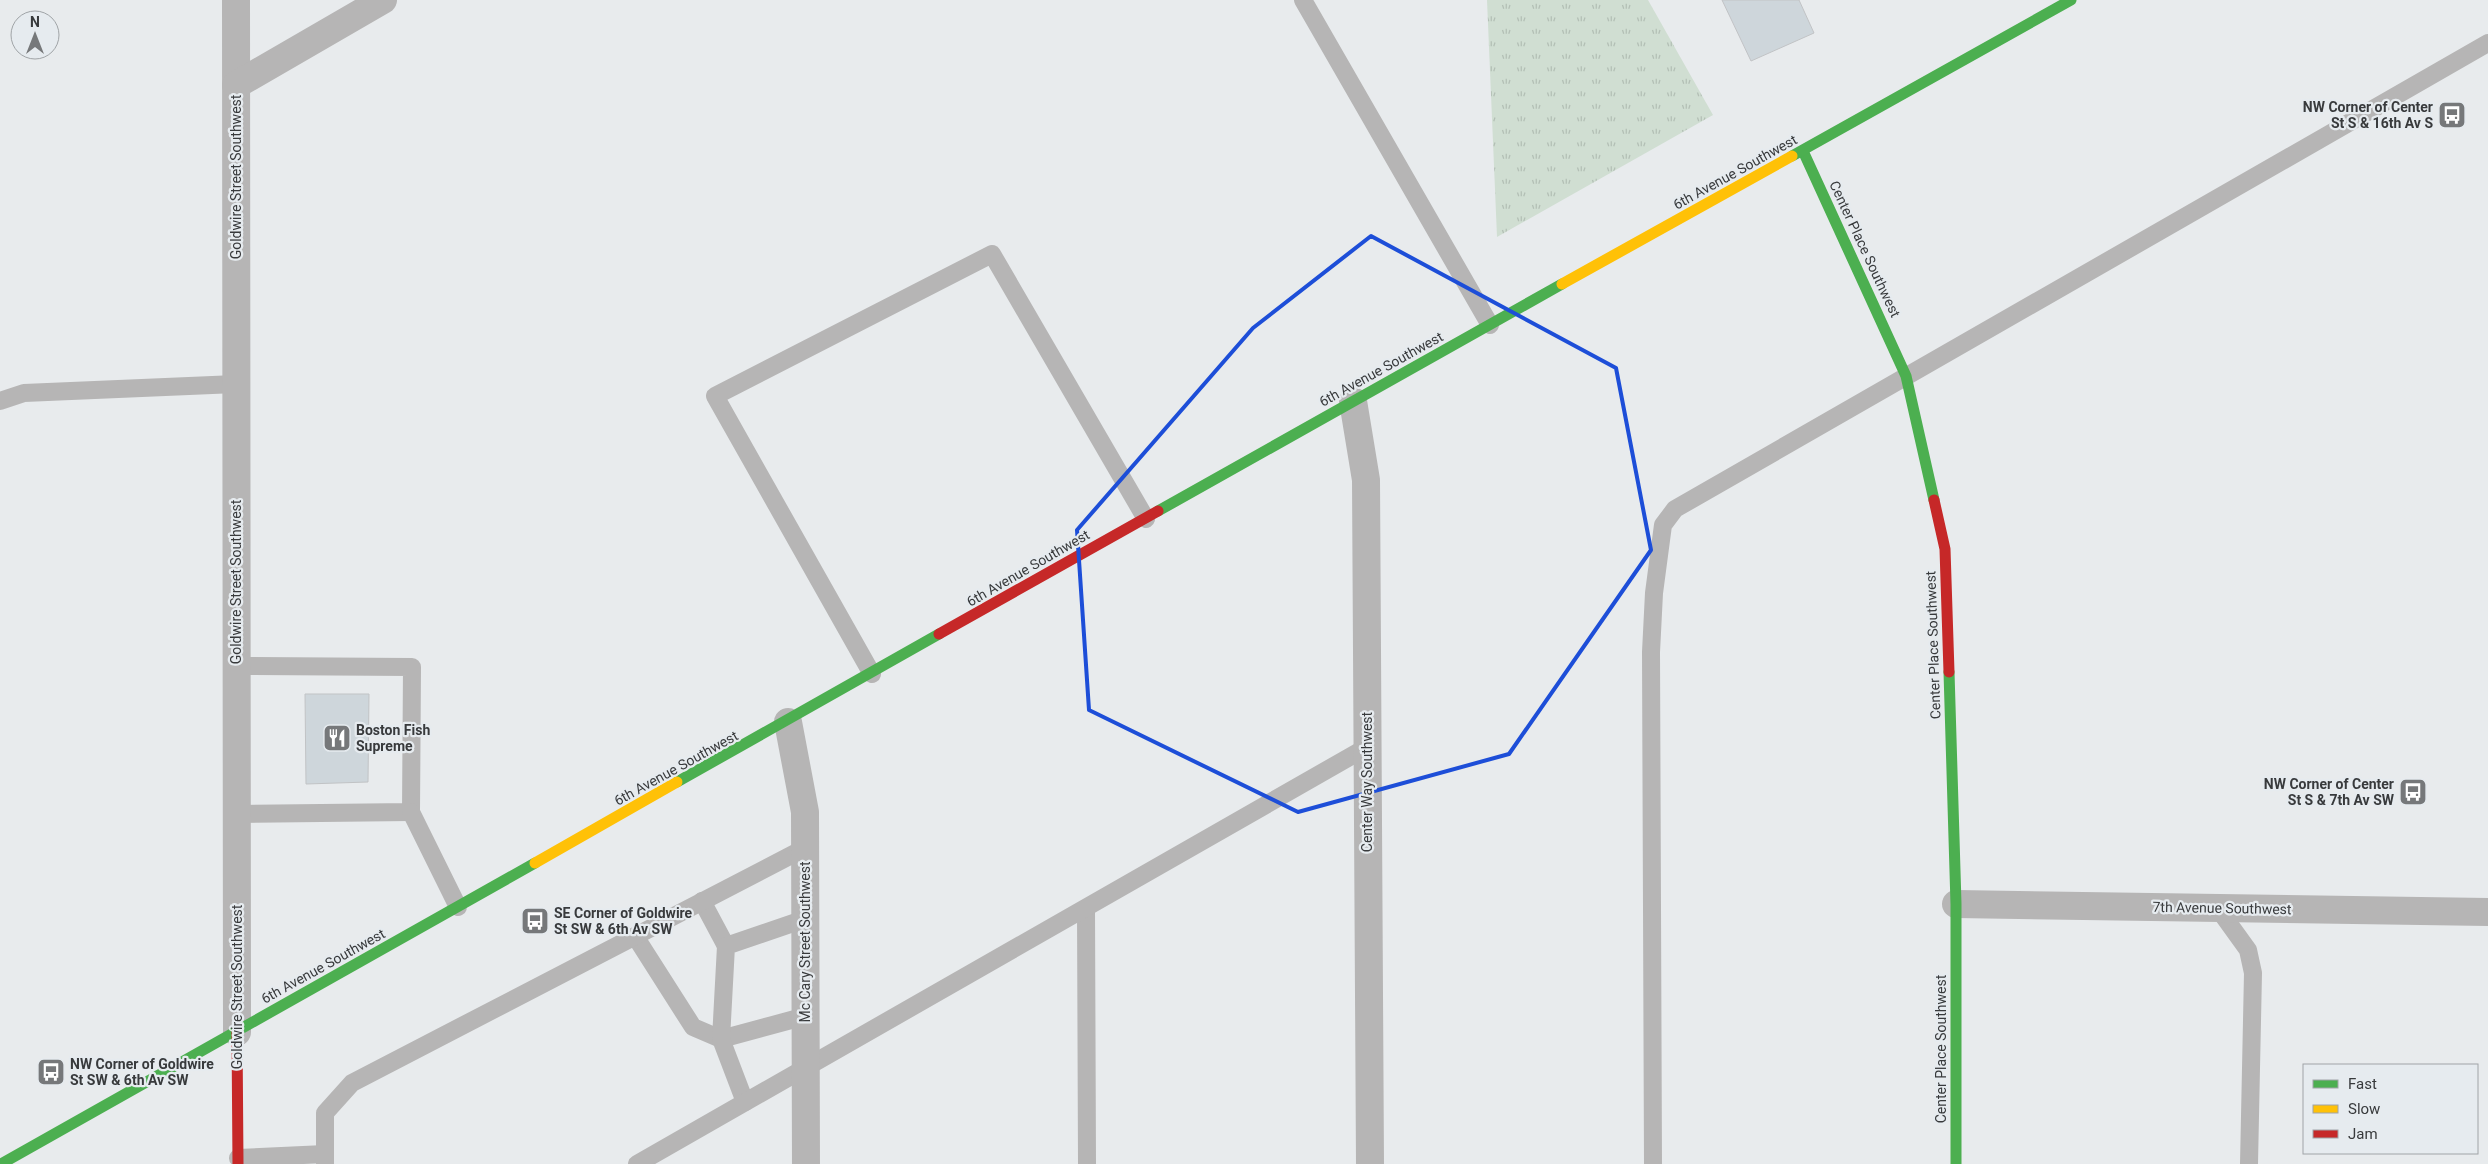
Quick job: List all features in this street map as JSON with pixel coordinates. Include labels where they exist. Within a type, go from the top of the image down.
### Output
[{"type":"main road","name":"6th Avenue Southwest","points":[[1,1164],[788,722],[1353,401],[2071,0]]},
{"type":"main road","name":"Center Place Southwest","points":[[1803,151],[1906,376],[1946,549],[1956,904],[1956,1164]]},
{"type":"main road","name":"Goldwire Street Southwest","points":[[237,1032],[238,1161]]},
{"type":"street","name":"Goldwire Street Southwest","points":[[236,0],[237,1032]]},
{"type":"street","points":[[236,85],[383,0]]},
{"type":"street","name":"Center Way Southwest","points":[[1353,401],[1366,480],[1370,1164]]},
{"type":"street","name":"Mc Cary Street Southwest","points":[[788,722],[805,812],[806,1164]]},
{"type":"street","name":"7th Avenue Southwest","points":[[1956,904],[2488,912]]},
{"type":"lane","points":[[1303,0],[1490,325]]},
{"type":"lane","points":[[1653,1164],[1651,652],[1654,593],[1663,525],[1674,509],[2488,43]]},
{"type":"lane","points":[[872,674],[715,396],[992,254],[1146,519]]},
{"type":"lane","points":[[0,401],[24,393],[236,384]]},
{"type":"lane","points":[[236,666],[412,667],[411,812],[458,907]]},
{"type":"lane","points":[[637,1164],[1367,747]]},
{"type":"lane","points":[[237,814],[411,812]]},
{"type":"lane","points":[[238,1161],[325,1159],[325,1113],[352,1083],[805,848]]},
{"type":"lane","points":[[702,901],[726,946],[721,1039],[745,1102]]},
{"type":"lane","points":[[2217,907],[2248,950],[2253,973],[2249,1164]]},
{"type":"lane","points":[[1086,909],[1087,1164]]},
{"type":"lane","points":[[726,946],[805,919]]},
{"type":"lane","points":[[635,936],[693,1027],[721,1039],[806,1016]]},
{"type":"highlighted area","points":[[1371,236],[1616,368],[1651,550],[1509,754],[1298,812],[1089,710],[1077,530],[1253,328]]},
{"type":"green space","points":[[1487,0],[1648,0],[1713,115],[1497,237]]},
{"type":"building","points":[[1722,0],[1799,0],[1814,33],[1751,61]]},
{"type":"building","name":"Boston Fish Supreme","points":[[305,694],[369,694],[368,782],[306,784]]},
{"type":"traffic: fast","points":[[1792,156],[2071,0]]},
{"type":"traffic: fast","points":[[1803,151],[1906,376],[1934,500]]},
{"type":"traffic: fast","points":[[1158,511],[1562,284]]},
{"type":"traffic: fast","points":[[677,782],[939,634]]},
{"type":"traffic: fast","points":[[1949,672],[1956,904],[1956,1164]]},
{"type":"traffic: fast","points":[[1,1164],[535,863]]},
{"type":"traffic: slow","points":[[1562,284],[1792,156]]},
{"type":"traffic: slow","points":[[535,863],[677,782]]},
{"type":"traffic: jam","points":[[1934,500],[1945,549],[1949,672]]},
{"type":"traffic: jam","points":[[939,634],[1158,511]]},
{"type":"traffic: jam","points":[[237,1032],[238,1164]]},
{"type":"place","name":"NW Corner of Center St S & 16th Av S","points":[[2452,115]]},
{"type":"place","name":"Boston Fish Supreme","points":[[337,738]]},
{"type":"place","name":"NW Corner of Center St S & 7th Av SW","points":[[2413,792]]},
{"type":"place","name":"SE Corner of Goldwire St SW & 6th Av SW","points":[[535,921]]},
{"type":"place","name":"NW Corner of Goldwire St SW & 6th Av SW","points":[[51,1072]]}]
